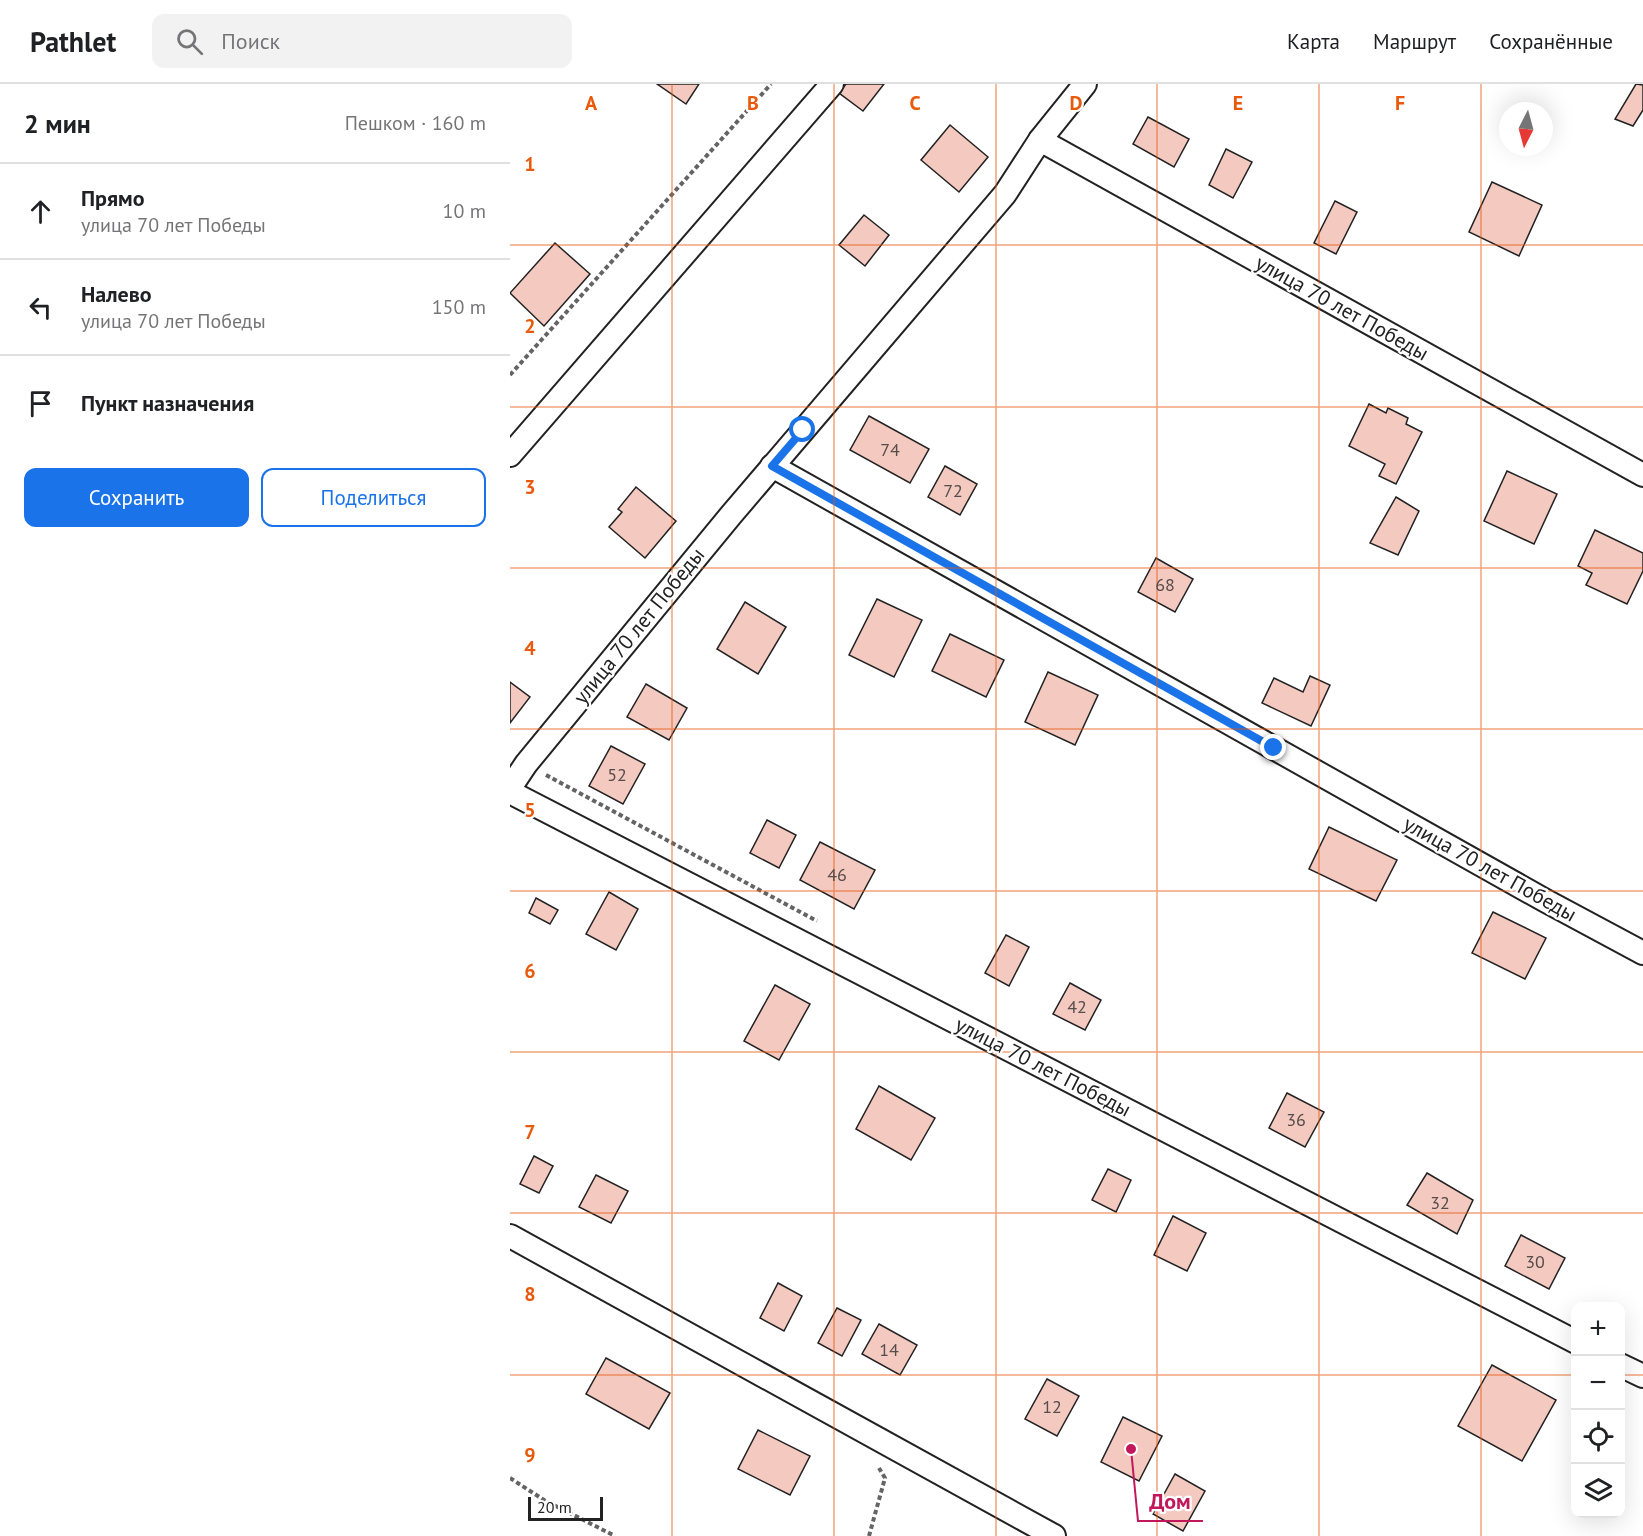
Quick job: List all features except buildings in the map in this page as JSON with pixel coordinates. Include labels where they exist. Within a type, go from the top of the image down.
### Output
[{"type":"street","points":[[510,455],[832,84]]},
{"type":"street","name":"улица 70 лет Победы","points":[[1085,84],[1041,140],[1005,194],[772,466],[526,764],[510,790],[1571,1340]]},
{"type":"street","name":"улица 70 лет Победы","points":[[1041,140],[1643,475]]},
{"type":"street","name":"улица 70 лет Победы","points":[[772,466],[1545,901],[1643,953]]},
{"type":"street","points":[[510,1236],[1054,1536]]},
{"type":"street","points":[[1625,1367],[1643,1376]]},
{"type":"path","points":[[510,375],[771,84]]},
{"type":"path","points":[[869,1536],[885,1478],[878,1466],[872,1463]]},
{"type":"path","points":[[510,1478],[544,1500],[615,1536]]},
{"type":"place","name":"Дом","points":[[1131,1449]]},
{"type":"route","points":[[803,430],[772,466],[1274,748]]}]
